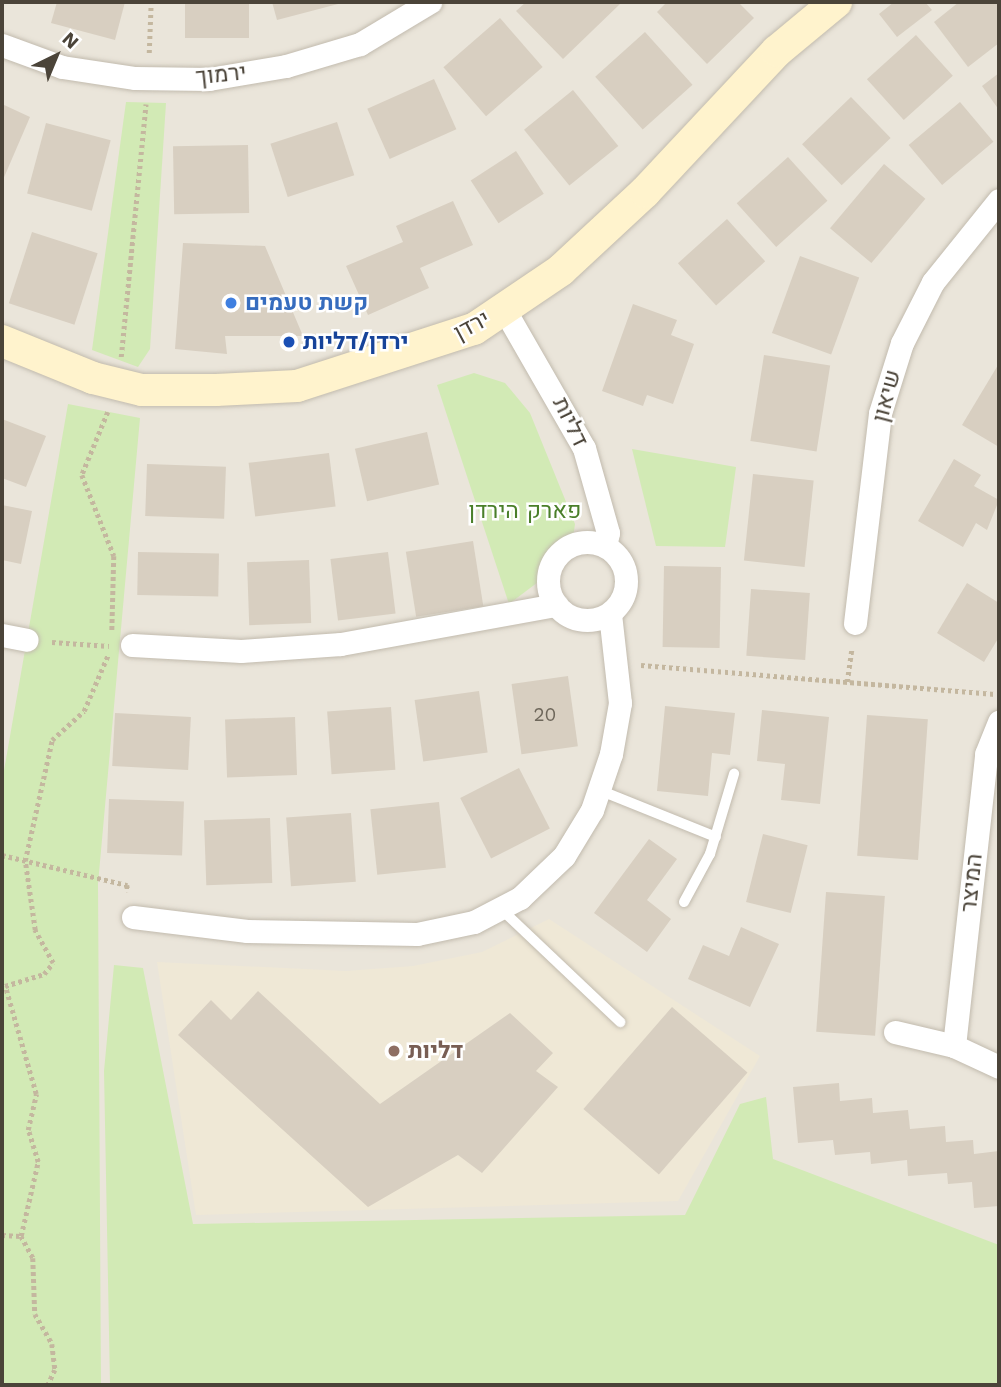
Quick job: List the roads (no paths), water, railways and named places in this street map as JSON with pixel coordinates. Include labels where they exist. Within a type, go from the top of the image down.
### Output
[{"type":"street","name":"ירמוך","points":[[2,45],[62,67],[148,78],[209,79],[286,66],[360,44],[430,2]]},
{"type":"street","name":"ירדן","points":[[2,341],[119,384],[154,390],[297,386],[401,358],[474,329],[561,270],[626,210],[777,51],[836,2]]},
{"type":"street","name":"שיאון","points":[[855,623],[880,413],[902,343],[933,282],[999,200]]},
{"type":"street","name":"דליות","points":[[504,309],[584,448],[608,533],[605,546]]},
{"type":"street","points":[[578,543],[605,546],[627,578],[620,604],[610,614],[575,619],[556,605],[548,580],[556,557],[578,543]]},
{"type":"street","points":[[122,646],[241,651],[341,643],[556,605]]},
{"type":"street","points":[[133,917],[247,931],[417,934],[474,922],[500,908],[564,856],[599,790],[620,703],[610,614]]},
{"type":"street","points":[[2,635],[27,639]]},
{"type":"street","name":"המיצר","points":[[954,1046],[986,754],[999,721]]},
{"type":"street","points":[[895,1032],[954,1046],[999,1067]]},
{"type":"lane","points":[[684,902],[716,837],[734,774]]},
{"type":"lane","points":[[599,790],[716,837]]},
{"type":"lane","points":[[500,908],[620,1022]]},
{"type":"place","name":"קשת טעמים","points":[[231,303]]},
{"type":"place","name":"ירדן/דליות","points":[[289,342]]},
{"type":"place","name":"דליות","points":[[394,1051]]},
{"type":"park label","name":"פארק הירדן","points":[[525,511]]}]
